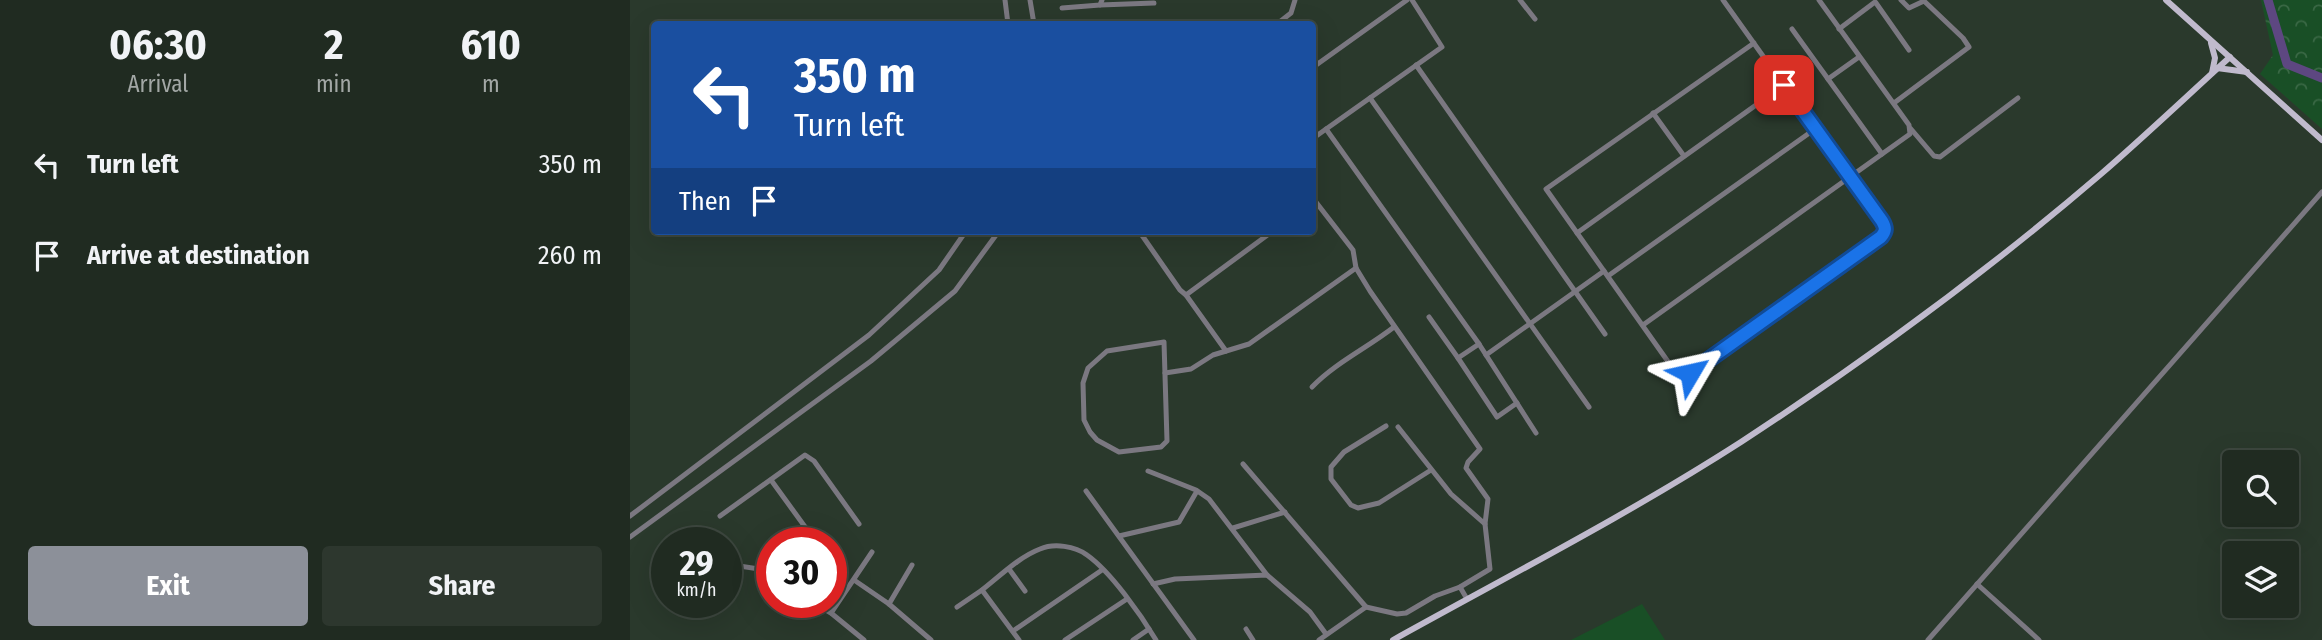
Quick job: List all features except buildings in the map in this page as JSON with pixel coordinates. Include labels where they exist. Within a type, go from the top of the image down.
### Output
[{"type":"main road","points":[[2166,0],[2322,140]]},
{"type":"main road","points":[[2209,38],[2215,58],[2211,74]]},
{"type":"main road","points":[[1393,640],[1636,505],[1739,443],[1825,386],[2040,223],[2101,173],[2230,57]]},
{"type":"main road","points":[[2217,68],[2248,72]]},
{"type":"street","points":[[1005,0],[1008,21]]},
{"type":"street","points":[[1030,0],[1034,21]]},
{"type":"street","points":[[1281,21],[1291,13],[1296,0]]},
{"type":"street","points":[[1316,65],[1409,0],[1442,47],[1316,136]]},
{"type":"street","points":[[1520,0],[1535,19]]},
{"type":"street","points":[[1723,0],[1754,43],[1784,85],[1885,227],[1881,237],[1681,380],[1546,189],[1754,43]]},
{"type":"street","points":[[1819,0],[1911,129],[1934,156],[1940,157],[2018,98]]},
{"type":"street","points":[[1894,103],[1969,47],[1924,1],[1909,8],[1901,0]]},
{"type":"street","points":[[1839,29],[1875,1],[1909,50]]},
{"type":"street","points":[[1062,8],[1101,2],[1154,3]]},
{"type":"street","points":[[1793,29],[1882,154]]},
{"type":"street","points":[[1828,79],[1859,57]]},
{"type":"street","points":[[1416,65],[1605,334]]},
{"type":"street","points":[[1577,233],[1784,85]]},
{"type":"street","points":[[1370,98],[1589,407]]},
{"type":"street","points":[[1653,113],[1684,156]]},
{"type":"street","points":[[1326,129],[1479,344],[1536,433]]},
{"type":"street","points":[[1486,355],[1815,129]]},
{"type":"street","points":[[1643,325],[1906,138],[1911,129]]},
{"type":"street","points":[[1928,640],[2322,192]]},
{"type":"street","points":[[1243,464],[1366,607],[1397,614],[1406,613],[1490,569],[1485,524],[1488,499],[1466,467],[1480,449],[1356,268],[1353,250],[1316,202]]},
{"type":"street","points":[[630,516],[869,335],[939,270],[963,235]]},
{"type":"street","points":[[630,537],[892,344],[955,291],[996,235]]},
{"type":"street","points":[[1143,235],[1226,351]]},
{"type":"street","points":[[1186,295],[1268,235]]},
{"type":"street","points":[[1165,373],[1191,369],[1226,351],[1250,344],[1356,268]]},
{"type":"street","points":[[1429,317],[1497,417],[1517,403]]},
{"type":"street","points":[[1312,387],[1336,365],[1365,349],[1394,327]]},
{"type":"street","points":[[1164,342],[1165,373],[1168,437],[1164,445],[1153,449],[1119,452],[1097,440],[1084,420],[1083,383],[1088,368],[1107,351],[1164,342]]},
{"type":"street","points":[[1458,358],[1479,344]]},
{"type":"street","points":[[1386,426],[1344,452],[1331,467],[1331,480],[1351,505],[1358,508],[1379,503],[1431,470]]},
{"type":"street","points":[[1398,427],[1460,503],[1485,524]]},
{"type":"street","points":[[720,516],[801,457],[809,456],[859,524]]},
{"type":"street","points":[[1148,471],[1197,491],[1209,499],[1267,575],[1310,612],[1326,634]]},
{"type":"street","points":[[771,480],[805,527]]},
{"type":"street","points":[[1086,491],[1194,640]]},
{"type":"street","points":[[1119,536],[1172,526],[1179,522],[1197,491]]},
{"type":"street","points":[[1233,528],[1285,512]]},
{"type":"street","points":[[957,607],[1041,548],[1059,546],[1088,556],[1127,599],[1156,640]]},
{"type":"street","points":[[847,590],[872,552]]},
{"type":"street","points":[[889,604],[912,565]]},
{"type":"street","points":[[1009,569],[1025,591]]},
{"type":"street","points":[[1013,631],[1102,570]]},
{"type":"street","points":[[1153,584],[1175,579],[1267,575]]},
{"type":"street","points":[[854,580],[889,604],[931,640]]},
{"type":"street","points":[[1977,584],[2039,640]]},
{"type":"street","points":[[1460,587],[1467,599]]},
{"type":"street","points":[[982,590],[1019,640]]},
{"type":"street","points":[[1065,640],[1127,599]]},
{"type":"street","points":[[1319,640],[1366,607]]},
{"type":"street","points":[[837,618],[864,640]]},
{"type":"street","points":[[1133,640],[1149,629]]},
{"type":"street","points":[[1246,629],[1254,640]]},
{"type":"green space","points":[[2261,0],[2322,0],[2322,129],[2260,74],[2273,55]]},
{"type":"green space","points":[[1642,604],[1665,640],[1571,640]]},
{"type":"waterway","points":[[2268,0],[2287,64],[2322,78]]},
{"type":"route","points":[[1690,373],[1885,232],[1882,221],[1784,85]]}]
